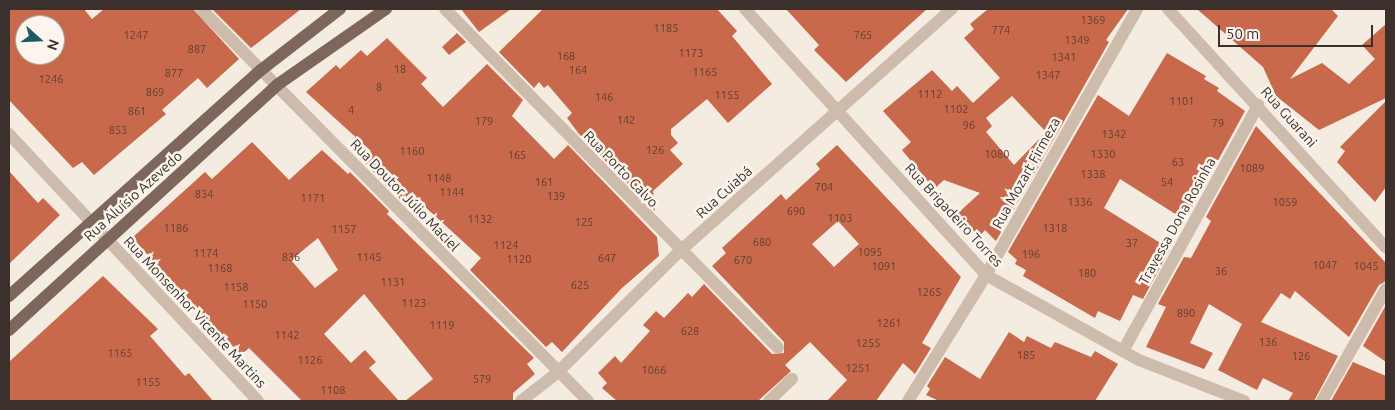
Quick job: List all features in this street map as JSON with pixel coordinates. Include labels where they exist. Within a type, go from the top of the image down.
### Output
[{"type":"main road","name":"Rua Aluísio Azevedo","points":[[9,296],[90,220],[261,70],[340,9]]},
{"type":"main road","name":"Rua Aluísio Azevedo","points":[[9,330],[277,85],[386,9]]},
{"type":"street","name":"Rua Doutor Júlio Maciel","points":[[201,9],[557,373],[588,401]]},
{"type":"street","name":"Rua Porto Calvo","points":[[445,9],[680,251],[778,348]]},
{"type":"street","name":"Rua Brigadeiro Torres","points":[[745,9],[839,110],[986,275],[1123,351],[1244,401]]},
{"type":"street","name":"Rua Cuiabá","points":[[521,401],[557,373],[680,251],[952,9]]},
{"type":"street","name":"Rua Mozart Firmeza","points":[[908,401],[986,275],[1137,9]]},
{"type":"street","name":"Rua Guarani","points":[[1168,9],[1258,105],[1386,248]]},
{"type":"street","name":"Travessa Dona Rosinha","points":[[1123,351],[1258,105]]},
{"type":"street","name":"Rua Monsenhor Vicente Martins","points":[[9,134],[258,401]]},
{"type":"street","points":[[1322,401],[1386,289]]},
{"type":"street","points":[[769,401],[792,379]]},
{"type":"building","points":[[9,9],[84,9],[92,19],[104,9],[193,9],[239,59],[207,88],[198,78],[162,110],[166,114],[94,175],[82,162],[73,168],[9,100]]},
{"type":"building","points":[[212,9],[301,9],[251,48]]},
{"type":"building","points":[[461,9],[511,9],[479,32]]},
{"type":"building","points":[[543,9],[717,9],[737,31],[732,36],[772,84],[728,123],[707,99],[671,129],[671,135],[678,143],[670,150],[683,164],[653,191],[655,211],[579,134],[567,118],[572,113],[548,85],[544,88],[539,82],[534,88],[499,52]]},
{"type":"building","points":[[786,9],[927,9],[846,82],[814,50],[819,45]]},
{"type":"building","points":[[988,9],[1128,9],[1106,40],[1109,42],[996,241],[985,230],[979,237],[957,214],[980,193],[944,180],[934,189],[902,150],[911,142],[883,111],[932,70],[952,91],[957,86],[973,103],[1000,78],[964,38],[974,29],[970,24]],"holes":[[[1012,96],[1046,132],[1014,165],[986,132],[992,126],[986,118]]]},
{"type":"building","points":[[1197,9],[1331,9],[1338,16],[1290,79],[1322,63],[1349,84],[1375,59],[1362,45],[1386,24],[1386,98],[1319,130],[1276,96],[1263,67]]},
{"type":"building","points":[[457,33],[466,42],[449,55],[442,47]]},
{"type":"building","points":[[387,38],[427,78],[421,84],[443,107],[487,64],[523,100],[512,116],[554,159],[568,145],[657,237],[659,256],[622,288],[562,352],[552,342],[546,347],[470,270],[481,258],[410,193],[402,201],[362,160],[371,151],[306,92],[336,65],[340,69],[361,50],[367,56]]},
{"type":"building","points":[[1167,53],[1206,76],[1204,79],[1219,88],[1217,91],[1245,111],[1192,208],[1184,203],[1177,215],[1120,179],[1104,208],[1170,249],[1143,299],[1133,295],[1120,321],[1098,311],[1095,318],[1023,276],[1026,270],[1015,264],[1017,260],[1008,252],[1098,95],[1129,116]]},
{"type":"building","points":[[1386,101],[1386,187],[1375,202],[1337,162],[1345,151],[1340,147]]},
{"type":"building","points":[[1256,126],[1386,263],[1386,281],[1379,285],[1349,337],[1295,291],[1290,299],[1281,293],[1261,322],[1338,356],[1314,401],[1288,401],[1293,393],[1263,378],[1257,390],[1218,370],[1242,324],[1209,304],[1190,343],[1213,353],[1204,369],[1146,347],[1166,307],[1158,304],[1184,257],[1191,258],[1211,221],[1206,217]]},
{"type":"building","points":[[252,142],[289,180],[322,150],[348,174],[350,172],[389,211],[387,214],[534,358],[527,364],[535,374],[513,393],[513,401],[405,401],[433,379],[364,294],[324,334],[351,363],[365,350],[376,362],[369,368],[399,401],[302,401],[249,348],[241,355],[132,238],[205,172],[212,179]],"holes":[[[318,238],[338,270],[315,288],[291,260]]]},
{"type":"building","points":[[837,145],[961,277],[922,343],[931,348],[915,374],[903,363],[876,401],[827,401],[847,380],[810,342],[785,365],[791,371],[758,401],[617,401],[602,388],[607,383],[598,373],[615,356],[621,363],[650,331],[643,325],[656,311],[664,318],[688,293],[692,297],[704,284],[772,354],[784,353],[784,342],[712,266],[726,253],[722,248],[781,194],[786,200],[820,169],[816,164]],"holes":[[[838,221],[859,244],[834,267],[812,244]]]},
{"type":"building","points":[[9,171],[38,203],[43,198],[60,215],[9,264]]},
{"type":"building","points":[[103,276],[158,329],[150,336],[185,376],[189,373],[213,401],[9,401],[9,362]]},
{"type":"building","points":[[1386,305],[1386,362],[1363,346]]},
{"type":"building","points":[[1009,332],[1024,342],[1027,336],[1051,348],[1055,342],[1091,357],[1095,351],[1118,364],[1095,401],[939,401],[926,395],[930,389],[927,386],[945,357],[980,379]]},
{"type":"building","points":[[1353,362],[1386,376],[1386,401],[1331,401]]}]
